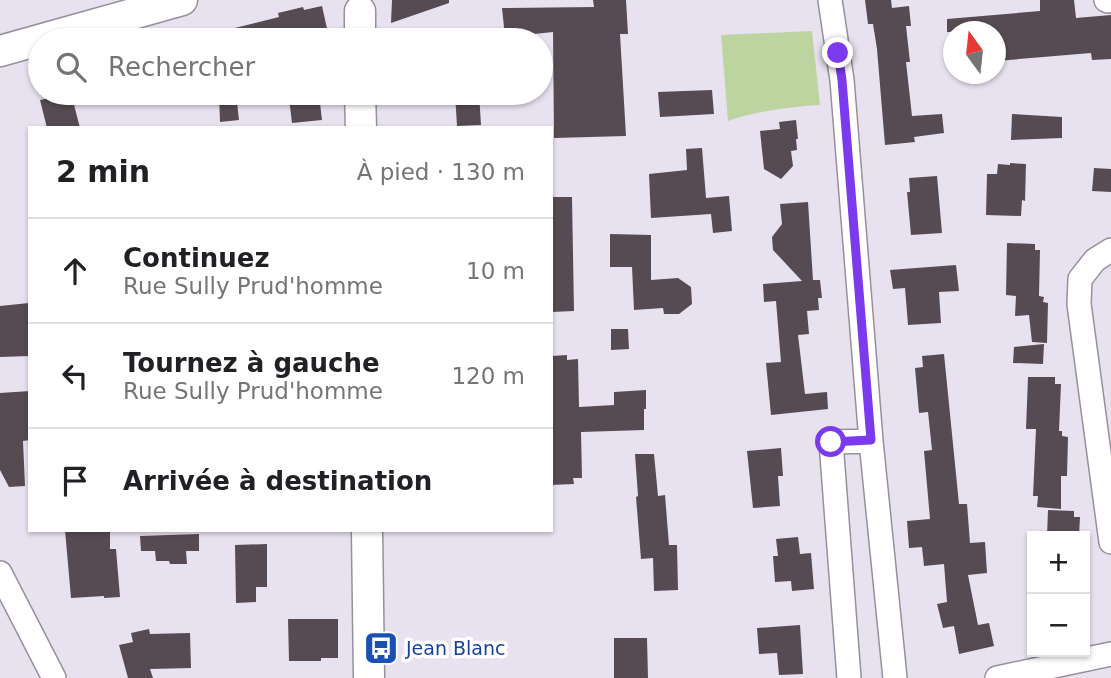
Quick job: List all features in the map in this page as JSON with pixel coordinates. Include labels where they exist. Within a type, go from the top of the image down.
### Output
[{"type":"main road","points":[[82,28],[182,0]]},
{"type":"main road","points":[[359,5],[359,28]]},
{"type":"main road","points":[[0,51],[28,43]]},
{"type":"main road","points":[[360,105],[361,126]]},
{"type":"main road","points":[[367,532],[369,678]]},
{"type":"street","points":[[830,0],[842,80],[871,440],[895,678]]},
{"type":"street","points":[[1111,250],[1095,260],[1080,279],[1079,304],[1111,542]]},
{"type":"street","points":[[849,678],[831,442],[871,440]]},
{"type":"street","points":[[0,573],[54,678]]},
{"type":"street","points":[[997,678],[1111,654]]},
{"type":"green space","points":[[812,31],[820,105],[773,110],[728,121],[721,35]]},
{"type":"building","points":[[392,0],[449,0],[449,3],[391,23]]},
{"type":"building","points":[[593,0],[626,0],[628,34],[620,34],[626,136],[554,138],[553,28],[504,28],[502,8],[594,7]]},
{"type":"building","points":[[865,0],[891,0],[892,8],[909,6],[911,26],[906,26],[910,62],[906,62],[912,116],[942,114],[944,133],[914,137],[915,142],[885,145],[877,49],[873,24],[868,24]]},
{"type":"building","points":[[1040,0],[1074,0],[1076,18],[1111,15],[1111,59],[1092,60],[1091,53],[1006,60],[1006,21],[947,21],[947,19],[1040,11]]},
{"type":"building","points":[[322,6],[327,28],[235,28],[279,17],[278,13],[303,7],[304,10]]},
{"type":"building","points":[[712,90],[714,114],[660,117],[658,92]]},
{"type":"building","points":[[41,105],[74,105],[79,126],[46,126]]},
{"type":"building","points":[[219,105],[237,105],[239,120],[220,122]]},
{"type":"building","points":[[290,105],[320,105],[322,120],[292,123]]},
{"type":"building","points":[[456,105],[480,105],[481,125],[457,126]]},
{"type":"building","points":[[1012,114],[1062,117],[1062,138],[1011,140]]},
{"type":"building","points":[[796,120],[798,139],[797,150],[791,151],[793,166],[781,179],[764,169],[760,131],[780,129],[779,122]]},
{"type":"building","points":[[702,148],[706,198],[729,196],[732,231],[713,233],[711,214],[651,218],[649,174],[687,170],[686,149]]},
{"type":"building","points":[[998,164],[1026,164],[1025,201],[1022,200],[1021,216],[986,215],[987,174],[997,174]]},
{"type":"building","points":[[1094,168],[1111,169],[1111,192],[1092,191]]},
{"type":"building","points":[[937,176],[942,233],[911,235],[907,192],[910,192],[909,178]]},
{"type":"building","points":[[553,197],[572,197],[574,311],[553,312]]},
{"type":"building","points":[[808,202],[813,280],[820,280],[822,298],[818,298],[819,310],[807,311],[809,334],[798,335],[805,394],[827,392],[828,409],[771,415],[766,363],[781,362],[776,301],[764,302],[763,284],[802,281],[773,250],[772,237],[782,224],[780,204]]},
{"type":"building","points":[[610,234],[651,235],[651,280],[678,278],[691,287],[692,304],[679,314],[664,314],[663,308],[634,310],[632,267],[610,267]]},
{"type":"building","points":[[1007,243],[1035,244],[1035,250],[1040,250],[1039,296],[1044,297],[1043,302],[1048,303],[1047,343],[1032,342],[1029,315],[1015,316],[1016,296],[1006,295]]},
{"type":"building","points":[[956,265],[959,291],[939,292],[941,323],[908,325],[905,288],[893,289],[890,270]]},
{"type":"building","points":[[28,303],[28,356],[0,357],[0,306]]},
{"type":"building","points":[[611,329],[628,329],[629,349],[611,350]]},
{"type":"building","points":[[1044,344],[1043,364],[1013,363],[1014,347]]},
{"type":"building","points":[[944,354],[959,504],[967,504],[970,543],[985,542],[987,573],[968,575],[978,625],[989,623],[994,646],[959,654],[954,626],[943,628],[937,604],[947,602],[944,564],[924,566],[922,547],[909,548],[907,521],[930,519],[924,451],[932,450],[928,412],[919,413],[915,368],[923,367],[922,356]]},
{"type":"building","points":[[567,355],[567,360],[578,359],[579,407],[614,405],[614,392],[646,390],[644,430],[581,432],[582,478],[573,478],[574,484],[553,485],[553,356]]},
{"type":"building","points":[[1028,377],[1055,377],[1055,384],[1061,384],[1059,431],[1062,431],[1062,436],[1068,437],[1067,476],[1061,476],[1061,509],[1037,507],[1038,496],[1033,496],[1036,429],[1026,429]]},
{"type":"building","points":[[28,391],[28,440],[23,441],[25,486],[9,487],[0,470],[0,393]]},
{"type":"building","points":[[781,448],[783,476],[778,476],[780,506],[753,508],[747,451]]},
{"type":"building","points":[[635,454],[654,454],[658,496],[665,495],[669,545],[677,545],[678,590],[654,591],[653,558],[641,559]]},
{"type":"building","points":[[1048,510],[1074,511],[1074,517],[1080,517],[1079,531],[1047,531]]},
{"type":"building","points":[[65,532],[110,532],[110,549],[116,549],[120,597],[71,598]]},
{"type":"building","points":[[199,534],[199,551],[186,551],[187,564],[156,561],[155,551],[141,551],[140,536]]},
{"type":"building","points":[[798,537],[800,554],[811,553],[814,589],[792,591],[791,581],[775,582],[773,556],[778,556],[776,539]]},
{"type":"building","points":[[267,544],[267,587],[256,587],[256,602],[236,603],[235,545]]},
{"type":"building","points":[[288,619],[338,619],[338,658],[289,661]]},
{"type":"building","points":[[800,625],[803,674],[779,675],[777,653],[759,654],[757,628]]},
{"type":"building","points":[[149,629],[150,634],[190,633],[191,668],[150,669],[153,678],[128,678],[119,645],[133,642],[131,633]]},
{"type":"building","points":[[614,638],[647,638],[648,678],[614,678]]},
{"type":"place","name":"Jean Blanc","points":[[381,648]]},
{"type":"route","points":[[831,442],[871,440],[838,53]]}]
